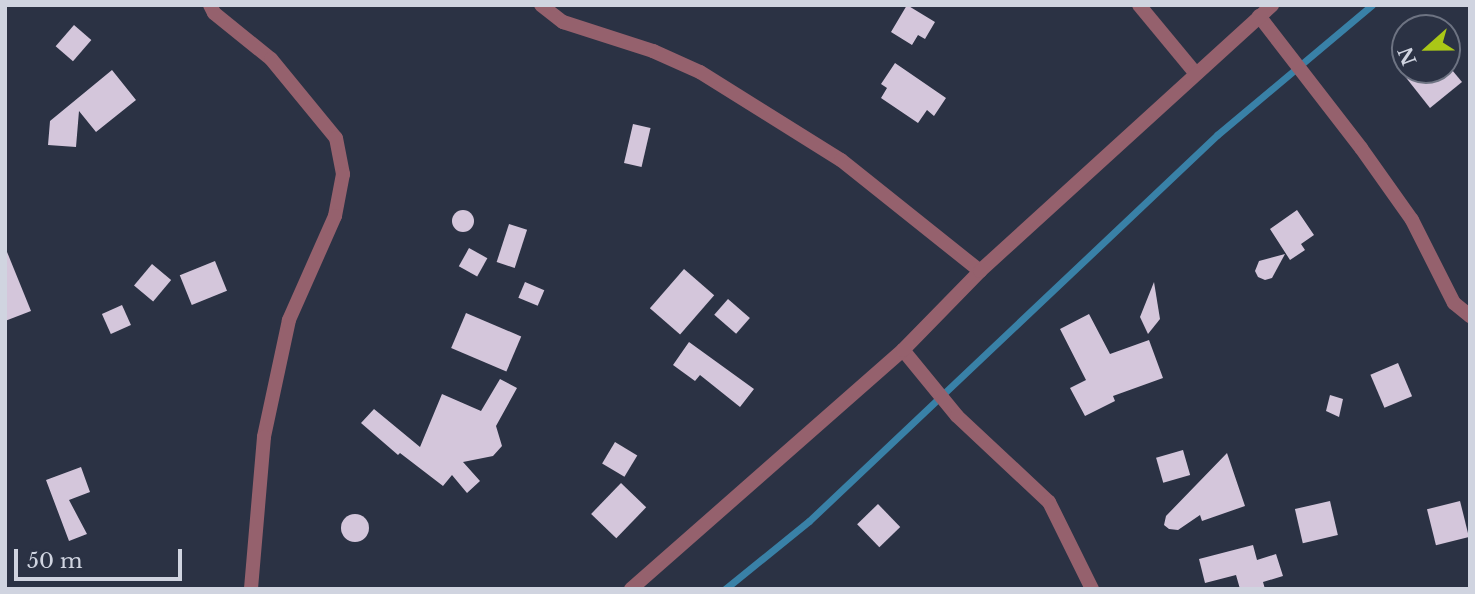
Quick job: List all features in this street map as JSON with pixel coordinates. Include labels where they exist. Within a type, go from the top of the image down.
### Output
[{"type":"street","points":[[210,5],[214,13],[271,58],[336,138],[343,174],[335,216],[289,320],[264,437],[251,589]]},
{"type":"street","points":[[541,5],[563,22],[653,51],[701,72],[841,160],[980,271]]},
{"type":"street","points":[[1139,5],[1196,74]]},
{"type":"street","points":[[631,589],[903,350],[980,271],[1272,5]]},
{"type":"street","points":[[1259,16],[1314,91],[1362,148],[1412,220],[1454,303],[1470,316]]},
{"type":"street","points":[[903,350],[957,416],[1049,502],[1092,589]]},
{"type":"building","points":[[907,5],[935,22],[925,39],[918,35],[912,45],[891,32]]},
{"type":"building","points":[[74,25],[91,40],[73,61],[56,46]]},
{"type":"building","points":[[895,63],[946,98],[934,116],[927,110],[918,123],[881,98],[887,88],[881,84]]},
{"type":"building","points":[[112,70],[136,100],[96,132],[79,111],[76,147],[48,145],[50,121]]},
{"type":"building","points":[[1411,84],[1460,84],[1430,108]]},
{"type":"building","points":[[633,124],[651,128],[642,167],[624,163]]},
{"type":"building","points":[[463,210],[471,213],[474,221],[471,229],[463,232],[455,229],[452,221],[455,213]]},
{"type":"building","points":[[1297,210],[1314,235],[1301,244],[1305,250],[1290,260],[1270,229]]},
{"type":"building","points":[[509,224],[527,230],[515,268],[497,262]]},
{"type":"building","points":[[5,247],[31,311],[5,321]]},
{"type":"building","points":[[469,248],[487,258],[477,277],[459,266]]},
{"type":"building","points":[[1285,254],[1272,278],[1265,280],[1258,277],[1255,271],[1259,261]]},
{"type":"building","points":[[215,261],[227,291],[192,305],[180,275]]},
{"type":"building","points":[[152,264],[171,280],[153,302],[134,285]]},
{"type":"building","points":[[684,269],[714,295],[680,334],[650,308]]},
{"type":"building","points":[[525,282],[544,290],[538,306],[518,298]]},
{"type":"building","points":[[1154,282],[1160,319],[1148,334],[1140,317]]},
{"type":"building","points":[[728,299],[750,318],[736,334],[714,315]]},
{"type":"building","points":[[122,305],[131,325],[111,334],[102,314]]},
{"type":"building","points":[[466,313],[521,336],[506,371],[451,348]]},
{"type":"building","points":[[1089,314],[1110,354],[1149,340],[1163,378],[1113,396],[1115,401],[1085,416],[1070,388],[1086,380],[1060,329]]},
{"type":"building","points":[[689,342],[754,389],[740,407],[700,375],[695,381],[673,365]]},
{"type":"building","points":[[1398,363],[1412,396],[1384,408],[1370,375]]},
{"type":"building","points":[[500,379],[517,388],[496,426],[502,446],[493,456],[463,462],[480,481],[467,493],[452,475],[443,486],[400,453],[398,455],[361,423],[374,409],[420,447],[442,394],[481,411]]},
{"type":"building","points":[[1330,395],[1343,399],[1339,417],[1326,411]]},
{"type":"building","points":[[615,442],[637,455],[624,477],[602,463]]},
{"type":"building","points":[[1183,450],[1190,475],[1163,483],[1156,458]]},
{"type":"building","points":[[1227,453],[1245,506],[1202,521],[1200,515],[1178,530],[1164,525],[1166,516]]},
{"type":"building","points":[[81,467],[90,492],[69,500],[87,534],[69,541],[46,480]]},
{"type":"building","points":[[621,483],[646,507],[616,538],[591,514]]},
{"type":"building","points":[[1330,501],[1338,535],[1303,543],[1295,509]]},
{"type":"building","points":[[1460,501],[1469,537],[1436,545],[1427,509]]},
{"type":"building","points":[[878,504],[900,527],[879,547],[857,524]]},
{"type":"building","points":[[355,514],[365,518],[369,528],[365,538],[355,542],[345,538],[341,528],[345,518]]},
{"type":"building","points":[[1253,545],[1257,560],[1276,554],[1283,576],[1263,582],[1265,589],[1240,589],[1236,575],[1205,583],[1199,559]]},
{"type":"waterway","points":[[725,589],[809,521],[1217,135],[1372,5]]}]
